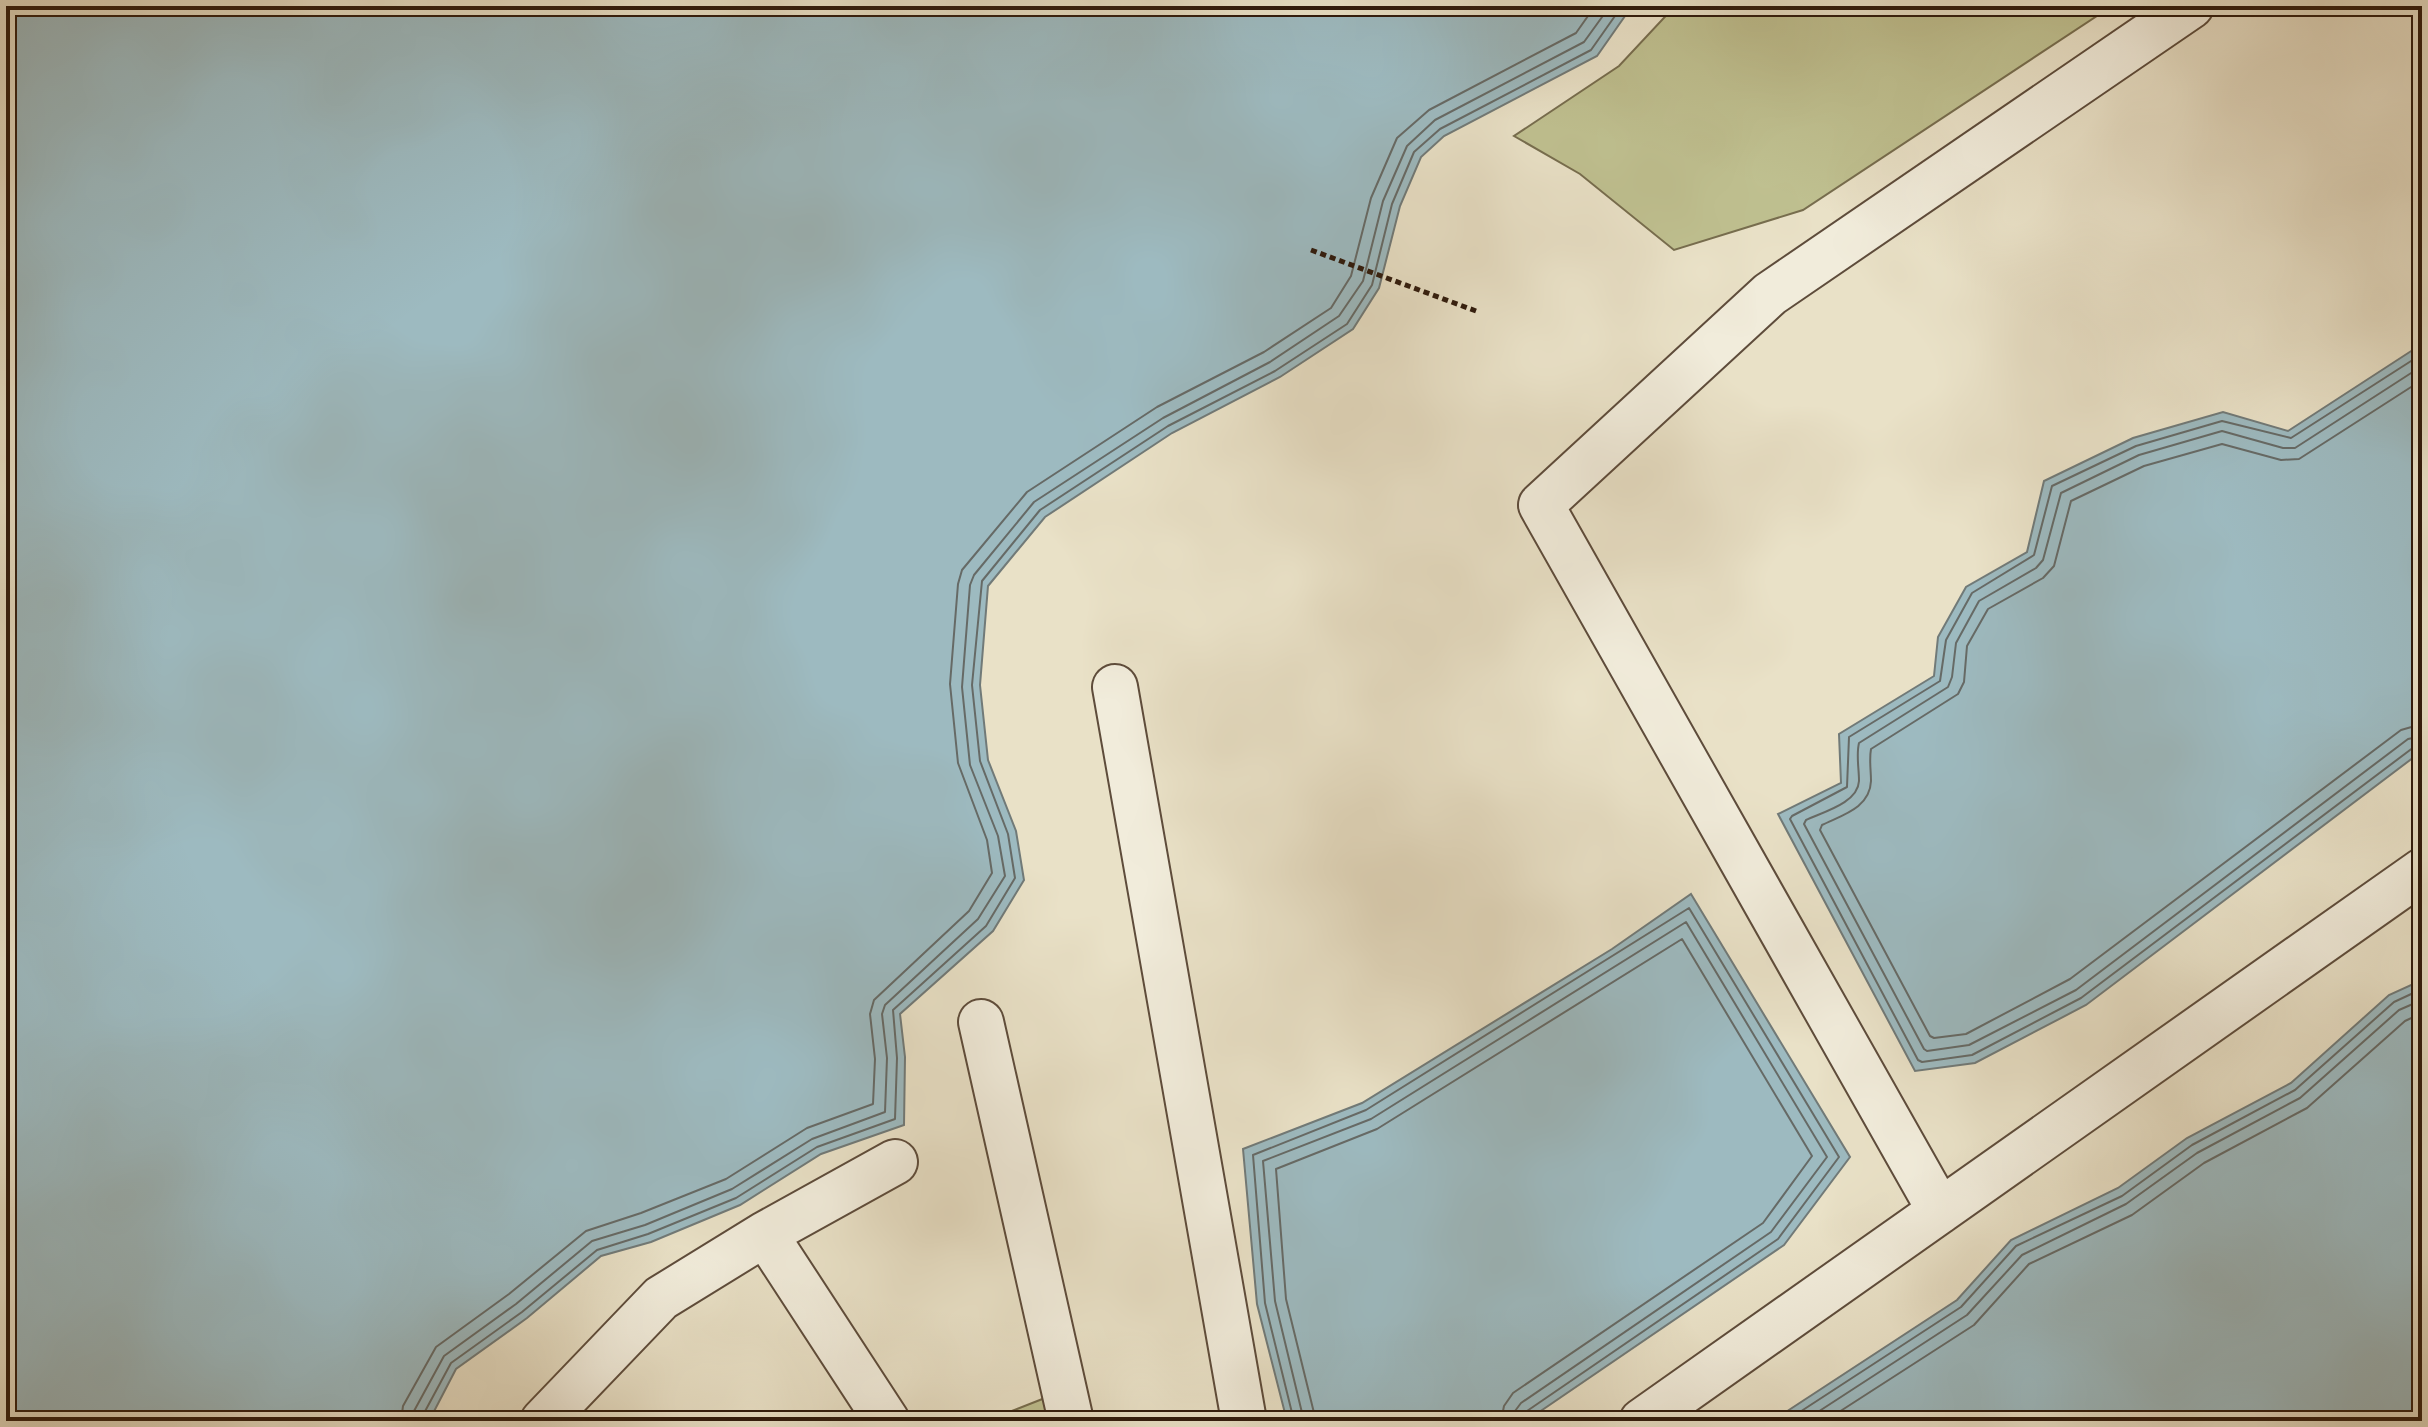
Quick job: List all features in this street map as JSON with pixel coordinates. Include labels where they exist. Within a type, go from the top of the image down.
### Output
[{"type":"street","points":[[1940,1211],[1541,505],[1770,294],[2191,6]]},
{"type":"street","points":[[1115,687],[1244,1421]]},
{"type":"street","points":[[1642,1421],[2422,871]]},
{"type":"street","points":[[981,1022],[1071,1421]]},
{"type":"street","points":[[543,1421],[661,1298],[765,1234],[895,1162]]},
{"type":"street","points":[[765,1234],[887,1421]]},
{"type":"path","points":[[1311,250],[1476,311]]},
{"type":"green space","points":[[1675,6],[2112,6],[1803,210],[1674,250],[1580,174],[1514,136],[1619,66]]},
{"type":"green space","points":[[1045,1398],[1048,1421],[986,1421]]},
{"type":"water","points":[[6,6],[1632,6],[1597,56],[1444,136],[1421,157],[1400,206],[1379,288],[1353,329],[1280,377],[1172,433],[1045,517],[988,586],[980,685],[988,760],[1016,831],[1024,880],[993,931],[900,1014],[905,1057],[904,1125],[821,1154],[740,1205],[651,1242],[601,1256],[527,1318],[456,1369],[429,1421],[6,1421]]},
{"type":"water","points":[[2422,344],[2422,751],[2086,1005],[1975,1063],[1915,1071],[1778,814],[1841,783],[1839,734],[1934,676],[1938,637],[1966,587],[2027,552],[2044,481],[2133,438],[2223,412],[2288,431]]},
{"type":"water","points":[[1691,894],[1850,1157],[1784,1245],[1526,1421],[1287,1421],[1257,1304],[1243,1149],[1362,1103],[1612,949]]},
{"type":"water","points":[[2422,980],[2422,1421],[1772,1421],[1957,1300],[2011,1240],[2118,1188],[2187,1138],[2291,1083],[2389,995]]}]
